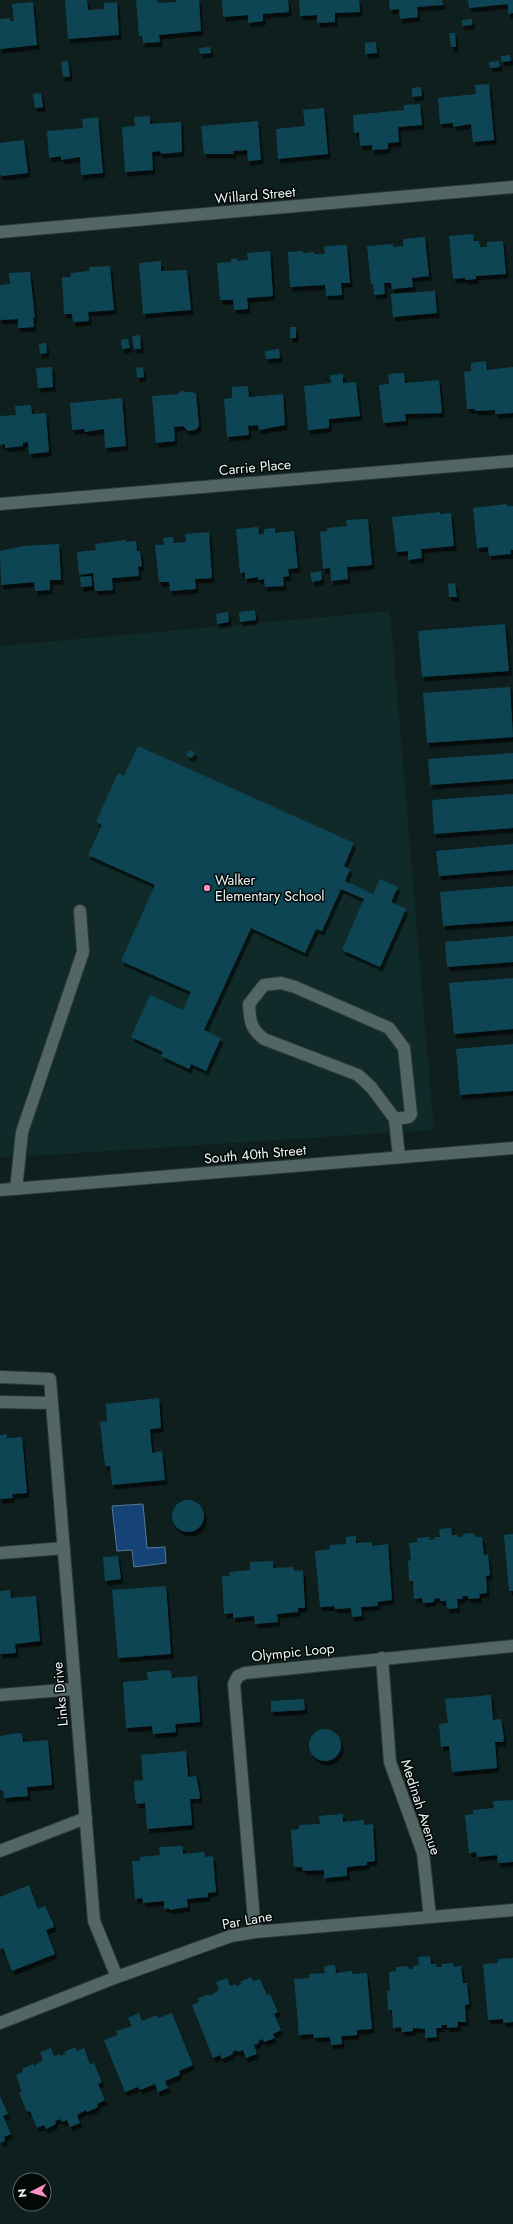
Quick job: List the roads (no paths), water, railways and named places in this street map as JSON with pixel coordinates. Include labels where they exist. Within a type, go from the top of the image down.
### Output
[{"type":"street","name":"Willard Street","points":[[0,232],[513,187]]},
{"type":"street","name":"Carrie Place","points":[[0,504],[513,461]]},
{"type":"street","points":[[16,1189],[22,1132],[83,952],[80,911]]},
{"type":"street","points":[[395,1119],[409,1117],[412,1114],[404,1048],[389,1028],[295,986],[281,983],[264,985],[249,1004],[250,1020],[254,1031],[264,1038],[358,1076],[371,1087],[395,1119],[399,1157]]},
{"type":"street","name":"South 40th Street","points":[[0,1190],[513,1148]]},
{"type":"street","name":"Links Drive","points":[[0,1377],[50,1379],[94,1921],[117,1977]]},
{"type":"street","points":[[0,1402],[52,1404]]},
{"type":"street","points":[[0,1553],[64,1548]]},
{"type":"street","name":"Olympic Loop","points":[[256,1932],[234,1684],[238,1676],[246,1672],[513,1646]]},
{"type":"street","name":"Medinah Avenue","points":[[382,1658],[390,1762],[423,1853],[430,1916]]},
{"type":"street","points":[[0,1696],[75,1689]]},
{"type":"street","points":[[0,1851],[86,1818]]},
{"type":"street","name":"Par Lane","points":[[0,2023],[117,1977],[231,1936],[256,1932],[513,1910]]},
{"type":"water","points":[[143,1504],[147,1548],[165,1547],[166,1563],[134,1567],[132,1550],[117,1551],[112,1506]]},
{"type":"place","name":"Walker Elementary School","points":[[207,888]]}]
